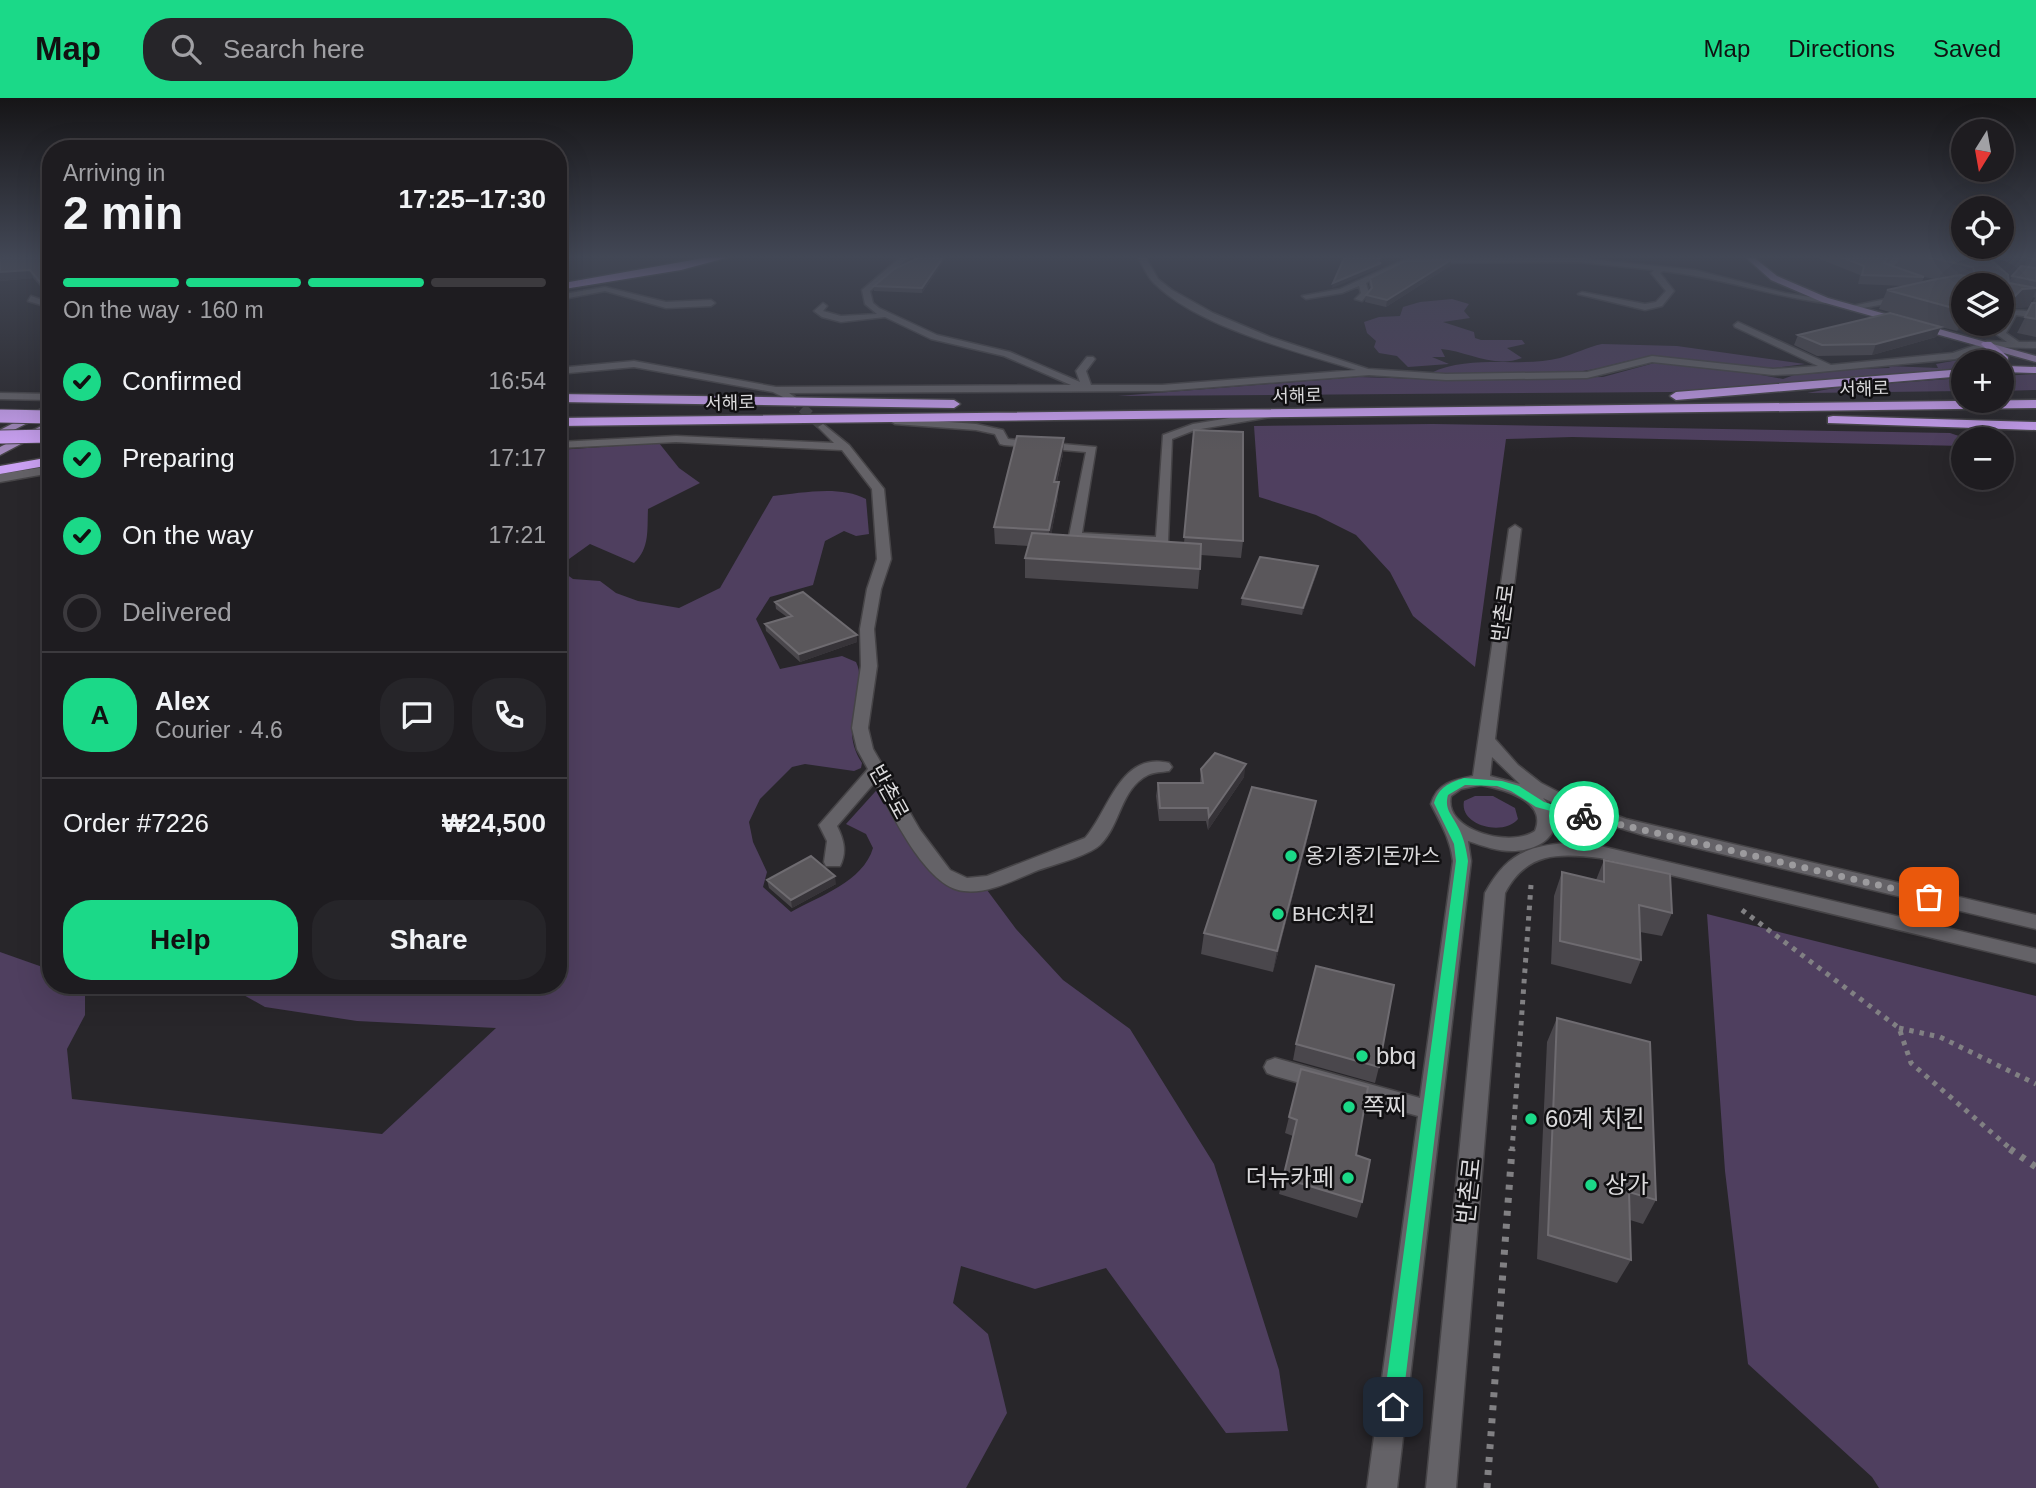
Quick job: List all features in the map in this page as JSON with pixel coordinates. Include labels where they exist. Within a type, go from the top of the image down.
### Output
[{"type":"highway","points":[[1987,344],[1995,350]]},
{"type":"highway","points":[[2014,368],[2036,370]]},
{"type":"highway","points":[[1615,401],[1951,373]]},
{"type":"highway","points":[[2014,395],[2036,395]]},
{"type":"highway","name":"서해로","points":[[567,412],[1951,396]]},
{"type":"highway","points":[[567,398],[1093,406]]},
{"type":"highway","name":"서해로","points":[[567,422],[2036,404]]},
{"type":"highway","points":[[1502,411],[2036,426]]},
{"type":"highway","points":[[0,416],[42,417]]},
{"type":"highway","points":[[567,435],[992,417]]},
{"type":"highway","points":[[0,426],[42,425]]},
{"type":"highway","points":[[0,436],[42,436]]},
{"type":"highway","points":[[0,470],[42,463]]},
{"type":"main road","points":[[1902,321],[2036,357]]},
{"type":"main road","points":[[0,436],[42,412]]},
{"type":"main road","points":[[0,452],[42,430]]},
{"type":"street","points":[[897,321],[934,337],[1007,354],[1087,389]]},
{"type":"street","points":[[1222,321],[1267,339],[1369,372]]},
{"type":"street","points":[[2008,321],[2001,334],[2015,343]]},
{"type":"street","points":[[1738,325],[1827,367]]},
{"type":"street","points":[[567,370],[634,364],[776,390],[1162,388],[1369,372],[1446,377],[1562,376],[1610,370],[1651,359],[1773,372],[1911,362],[1955,356],[1987,344],[2036,345]]},
{"type":"street","points":[[1087,389],[1081,371],[1090,359]]},
{"type":"street","points":[[776,390],[792,398]]},
{"type":"street","points":[[0,396],[42,397]]},
{"type":"street","points":[[895,421],[976,427],[999,432],[1004,442],[1092,449],[1075,536],[1162,541],[1167,437],[1193,427],[1272,414]]},
{"type":"street","name":"반촌로","points":[[823,427],[845,447],[878,489],[884,559],[874,589],[867,629],[869,666],[860,727],[865,749],[912,833],[939,870],[964,885],[990,882],[1092,842],[1104,828],[1112,807],[1131,779],[1145,770],[1163,767]]},
{"type":"street","points":[[567,445],[676,439],[845,447]]},
{"type":"street","points":[[0,478],[42,471]]},
{"type":"street","name":"반촌로","points":[[1481,780],[1515,529]]},
{"type":"street","points":[[1486,739],[1504,764],[1545,792],[1582,809],[1662,834]]},
{"type":"street","points":[[833,862],[836,841],[828,825],[876,769]]},
{"type":"street","points":[[1382,1488],[1462,861],[1460,844],[1452,825],[1443,814],[1440,803],[1442,794],[1451,786],[1481,780],[1515,788],[1540,805],[2036,922]]},
{"type":"street","points":[[1525,859],[1524,844],[1544,833],[1548,824],[1540,805]]},
{"type":"street","points":[[1452,825],[1479,840],[1525,859],[1554,849],[1576,849],[1625,857],[2036,956]]},
{"type":"street","name":"반촌로","points":[[1441,1488],[1449,1378],[1477,1113],[1494,893],[1502,875],[1510,866],[1525,859]]},
{"type":"street","points":[[1275,1067],[1430,1110]]},
{"type":"path","points":[[1487,1488],[1525,859]]},
{"type":"path","points":[[1734,905],[1899,1028],[1940,1037],[2036,1084]]},
{"type":"path","points":[[1899,1028],[1911,1063],[2002,1143],[2036,1167]]},
{"type":"shaded area","points":[[1451,321],[1443,322],[1474,332],[1475,338],[1481,340],[1522,340],[1525,344],[1507,348],[1522,358],[1512,361],[1491,361],[1441,349],[1445,357],[1432,357],[1449,364],[1408,367],[1397,356],[1379,353],[1374,347],[1376,341],[1367,333],[1364,322]]},
{"type":"shaded area","points":[[1602,344],[1677,346],[1805,364],[1774,368],[1653,357],[1564,373],[1431,373],[1462,364],[1545,361]]},
{"type":"shaded area","points":[[1951,361],[1951,370],[1671,392],[1118,396],[1358,377],[1454,380],[1603,377],[1658,362],[1783,379],[1797,374],[1823,373],[1825,370],[1890,368],[1888,366],[1938,368],[1936,364]]},
{"type":"shaded area","points":[[2036,374],[2036,390],[2014,391],[2014,375]]},
{"type":"shaded area","points":[[1951,379],[1951,391],[1807,393],[1840,387]]},
{"type":"shaded area","points":[[1433,424],[1950,433],[1951,446],[1572,437],[1506,439],[1475,667],[1413,616],[1390,572],[1356,535],[1316,515],[1259,497],[1254,426]]},
{"type":"shaded area","points":[[659,443],[679,468],[700,483],[648,509],[645,545],[634,563],[590,544],[567,562],[567,449]]},
{"type":"shaded area","points":[[833,491],[866,499],[869,534],[856,536],[844,531],[825,541],[813,585],[770,597],[756,619],[780,669],[842,656],[856,662],[859,685],[852,735],[862,763],[861,768],[854,771],[805,764],[792,767],[760,799],[749,822],[753,842],[767,872],[763,887],[791,912],[850,879],[868,860],[873,848],[866,834],[846,824],[884,782],[912,833],[964,885],[987,890],[1016,929],[1063,980],[1130,1029],[1214,1164],[1279,1370],[1288,1431],[1226,1433],[1106,1268],[1035,1289],[961,1266],[953,1303],[988,1334],[1007,1413],[966,1488],[0,1488],[0,952],[42,967],[42,994],[85,994],[85,1015],[67,1049],[72,1099],[382,1134],[496,1028],[357,1021],[265,1007],[242,994],[567,994],[567,575],[573,579],[600,581],[616,593],[638,601],[679,608],[720,588],[773,496]]},
{"type":"shaded area","points":[[1475,796],[1493,796],[1515,808],[1518,819],[1512,824],[1494,828],[1475,823],[1464,810],[1464,801]]},
{"type":"shaded area","points":[[1707,914],[2036,996],[2036,1488],[1879,1488],[1872,1477],[1748,1364],[1725,1171]]},
{"type":"building","points":[[1857,321],[1919,321],[1941,327],[1876,344],[1822,345],[1798,335]]},
{"type":"building","points":[[1194,430],[1243,432],[1243,541],[1184,537]]},
{"type":"building","points":[[1017,436],[1064,438],[1054,482],[1059,482],[1049,530],[994,527]]},
{"type":"building","points":[[1032,533],[1201,544],[1200,569],[1025,558]]},
{"type":"building","points":[[1260,557],[1318,566],[1303,608],[1242,598]]},
{"type":"building","points":[[803,592],[857,635],[799,654],[765,624],[792,616],[775,602]]},
{"type":"building","points":[[1215,753],[1246,764],[1209,817],[1208,808],[1160,808],[1158,783],[1203,783],[1201,769]]},
{"type":"building","points":[[1252,787],[1316,801],[1277,951],[1204,933]]},
{"type":"building","points":[[811,856],[835,876],[791,900],[767,880]]},
{"type":"building","points":[[1604,860],[1670,874],[1672,913],[1639,905],[1641,960],[1560,941],[1562,872],[1604,882]]},
{"type":"building","points":[[1316,966],[1394,985],[1379,1067],[1296,1044]]},
{"type":"building","name":"상가","points":[[1557,1018],[1650,1042],[1656,1200],[1629,1192],[1631,1260],[1548,1235]]},
{"type":"building","points":[[1301,1069],[1368,1087],[1356,1155],[1370,1160],[1362,1202],[1283,1178],[1297,1120],[1289,1117]]},
{"type":"tunnel","points":[[791,398],[823,427]]},
{"type":"way so far","points":[[1584,816],[1929,897]]},
{"type":"place","name":"옹기종기돈까스","points":[[1291,856]]},
{"type":"place","name":"BHC치킨","points":[[1278,914]]},
{"type":"place","name":"bbq","points":[[1362,1056]]},
{"type":"place","name":"쪽찌","points":[[1349,1107]]},
{"type":"place","name":"60계 치킨","points":[[1531,1119]]},
{"type":"place","name":"더뉴카페","points":[[1348,1178]]},
{"type":"place","name":"상가","points":[[1591,1185]]},
{"type":"route","points":[[1393,1407],[1462,861],[1460,844],[1452,825],[1443,814],[1440,803],[1442,794],[1451,786],[1481,780],[1515,788],[1540,805],[1584,816]]}]
